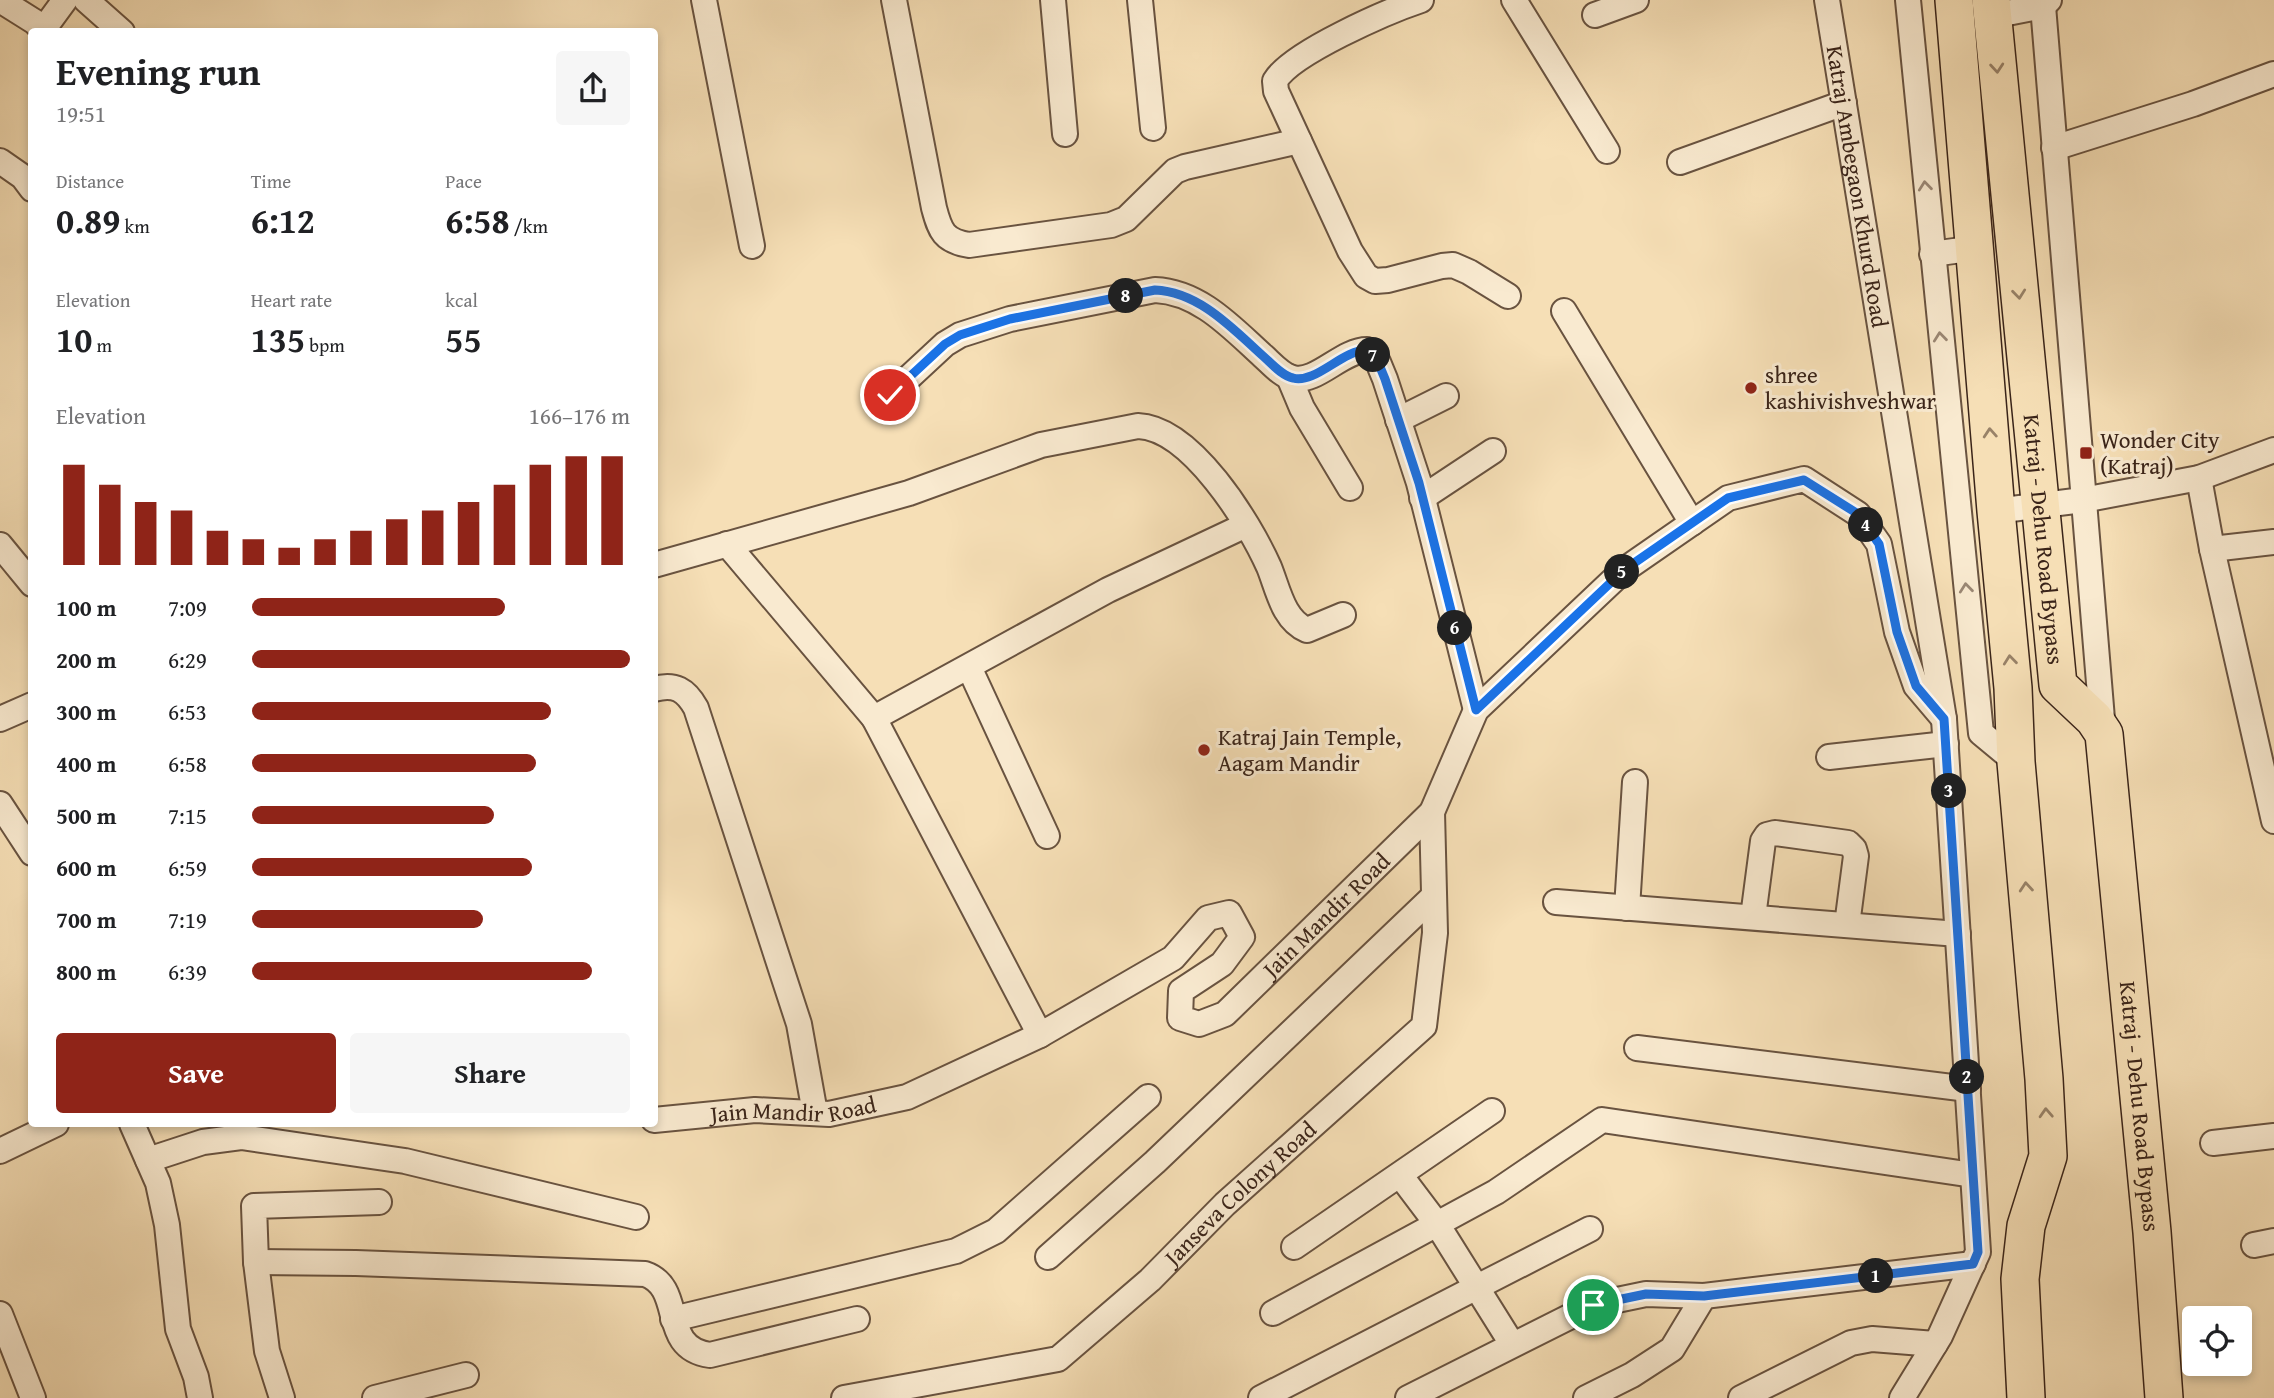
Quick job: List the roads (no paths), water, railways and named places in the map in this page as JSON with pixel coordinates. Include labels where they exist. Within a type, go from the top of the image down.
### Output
[{"type":"highway","points":[[1955,11],[1992,8]]},
{"type":"highway","name":"Katraj - Dehu Road Bypass","points":[[1992,8],[2058,685],[2094,719],[2104,734],[2152,1231],[2164,1398]]},
{"type":"highway","name":"Katraj - Dehu Road Bypass","points":[[1955,11],[2013,688],[2016,762],[2044,1079],[2048,1156],[2025,1226],[2022,1266],[2026,1398]]},
{"type":"highway","points":[[2058,685],[2081,731],[2084,745],[2135,1278],[2142,1398]]},
{"type":"highway","points":[[2046,1398],[2042,1246],[2048,1156]]},
{"type":"street","points":[[0,0],[40,28]]},
{"type":"street","points":[[45,28],[65,0]]},
{"type":"street","points":[[86,0],[118,28]]},
{"type":"street","points":[[704,0],[752,246]]},
{"type":"street","points":[[894,0],[938,224],[946,236],[955,242],[969,244],[1111,225],[1126,219],[1175,171],[1299,141]]},
{"type":"street","points":[[1053,0],[1065,134]]},
{"type":"street","points":[[1140,0],[1153,128]]},
{"type":"street","points":[[1421,0],[1387,11],[1286,66],[1275,81],[1276,91],[1350,251],[1366,276],[1376,281],[1454,265],[1508,296]]},
{"type":"street","points":[[1514,0],[1607,151]]},
{"type":"street","points":[[1595,15],[1636,0]]},
{"type":"street","name":"Katraj Ambegaon Khurd Road","points":[[1827,0],[1944,719],[1978,1252],[1935,1344],[1902,1398]]},
{"type":"street","points":[[1908,0],[1981,733],[2016,762]]},
{"type":"street","points":[[1992,8],[2046,3],[2054,148],[2104,734]]},
{"type":"street","points":[[2054,148],[2193,104],[2274,74]]},
{"type":"street","points":[[1680,162],[1844,103]]},
{"type":"street","points":[[0,161],[28,184]]},
{"type":"street","points":[[1932,254],[1976,248]]},
{"type":"street","points":[[890,395],[945,344],[960,335],[1010,319],[1155,290],[1173,291],[1185,295],[1222,319],[1289,377],[1303,408],[1350,488]]},
{"type":"street","points":[[1564,311],[1692,523]]},
{"type":"street","points":[[1289,377],[1302,379],[1350,353],[1367,350],[1378,362],[1422,498],[1476,710]]},
{"type":"street","points":[[1398,420],[1446,396]]},
{"type":"street","points":[[658,564],[909,493],[1041,445],[1138,426],[1152,426],[1196,455],[1245,525],[1268,565],[1282,603],[1293,619],[1307,630],[1343,615]]},
{"type":"street","points":[[1996,511],[2040,507],[2199,478],[2274,450]]},
{"type":"street","points":[[1422,498],[1493,451]]},
{"type":"street","points":[[2199,478],[2212,549],[2274,821]]},
{"type":"street","name":"Jain Mandir Road","points":[[658,1120],[755,1110],[830,1114],[907,1097],[1040,1035],[1173,958],[1208,918],[1229,913],[1242,937],[1222,964],[1181,992],[1180,1018],[1199,1024],[1225,1014],[1432,812],[1476,710],[1624,570],[1728,498],[1804,480],[1858,514],[1879,544],[1897,632],[1916,686],[1944,719]]},
{"type":"street","points":[[874,718],[1108,590],[1245,525]]},
{"type":"street","points":[[2212,549],[2274,542]]},
{"type":"street","points":[[727,544],[874,718],[1040,1035]]},
{"type":"street","points":[[0,545],[28,576]]},
{"type":"street","points":[[969,667],[1047,836]]},
{"type":"street","points":[[658,688],[674,686],[684,691],[696,708],[799,1024],[815,1113]]},
{"type":"street","points":[[0,719],[28,707]]},
{"type":"street","points":[[1829,757],[1946,744]]},
{"type":"street","points":[[1627,908],[1635,782]]},
{"type":"street","points":[[0,804],[28,847]]},
{"type":"street","name":"Janseva Colony Road","points":[[844,1398],[1058,1359],[1150,1280],[1225,1204],[1424,1026],[1435,933],[1432,812]]},
{"type":"street","points":[[1753,917],[1763,841],[1767,835],[1775,833],[1848,843],[1854,849],[1856,856],[1847,925]]},
{"type":"street","points":[[1048,1257],[1155,1162],[1434,896]]},
{"type":"street","points":[[1556,902],[1958,934]]},
{"type":"street","points":[[1637,1048],[1968,1089]]},
{"type":"street","points":[[673,1319],[956,1251],[975,1243],[996,1231],[1148,1097]]},
{"type":"street","points":[[1293,1247],[1492,1111]]},
{"type":"street","points":[[1273,1313],[1496,1192],[1602,1120],[1973,1175]]},
{"type":"street","points":[[0,1151],[50,1127]]},
{"type":"street","points":[[133,1127],[158,1183],[167,1225],[178,1329],[196,1377],[200,1398]]},
{"type":"street","points":[[2213,1143],[2274,1136]]},
{"type":"street","points":[[148,1160],[203,1142],[241,1137],[405,1161],[636,1217]]},
{"type":"street","points":[[1400,1175],[1437,1224],[1512,1344]]},
{"type":"street","points":[[282,1398],[267,1350],[256,1262],[254,1206],[379,1202]]},
{"type":"street","points":[[1261,1398],[1590,1229]]},
{"type":"street","points":[[256,1262],[645,1274],[658,1279],[664,1287],[673,1319],[687,1347],[697,1353],[710,1355],[857,1319]]},
{"type":"street","points":[[1408,1398],[1593,1305],[1646,1294],[1704,1296],[1973,1264]]},
{"type":"street","points":[[1586,1398],[1632,1375],[1672,1349],[1704,1296]]},
{"type":"street","points":[[0,1314],[33,1398]]},
{"type":"street","points":[[1741,1398],[1851,1343],[1872,1339],[1935,1344]]},
{"type":"street","points":[[375,1398],[466,1375]]},
{"type":"place","name":"shree kashivishveshwar","points":[[1751,388]]},
{"type":"place","name":"Wonder City (Katraj)","points":[[2086,453]]},
{"type":"place","name":"Katraj Jain Temple, Aagam Mandir","points":[[1204,750]]}]
